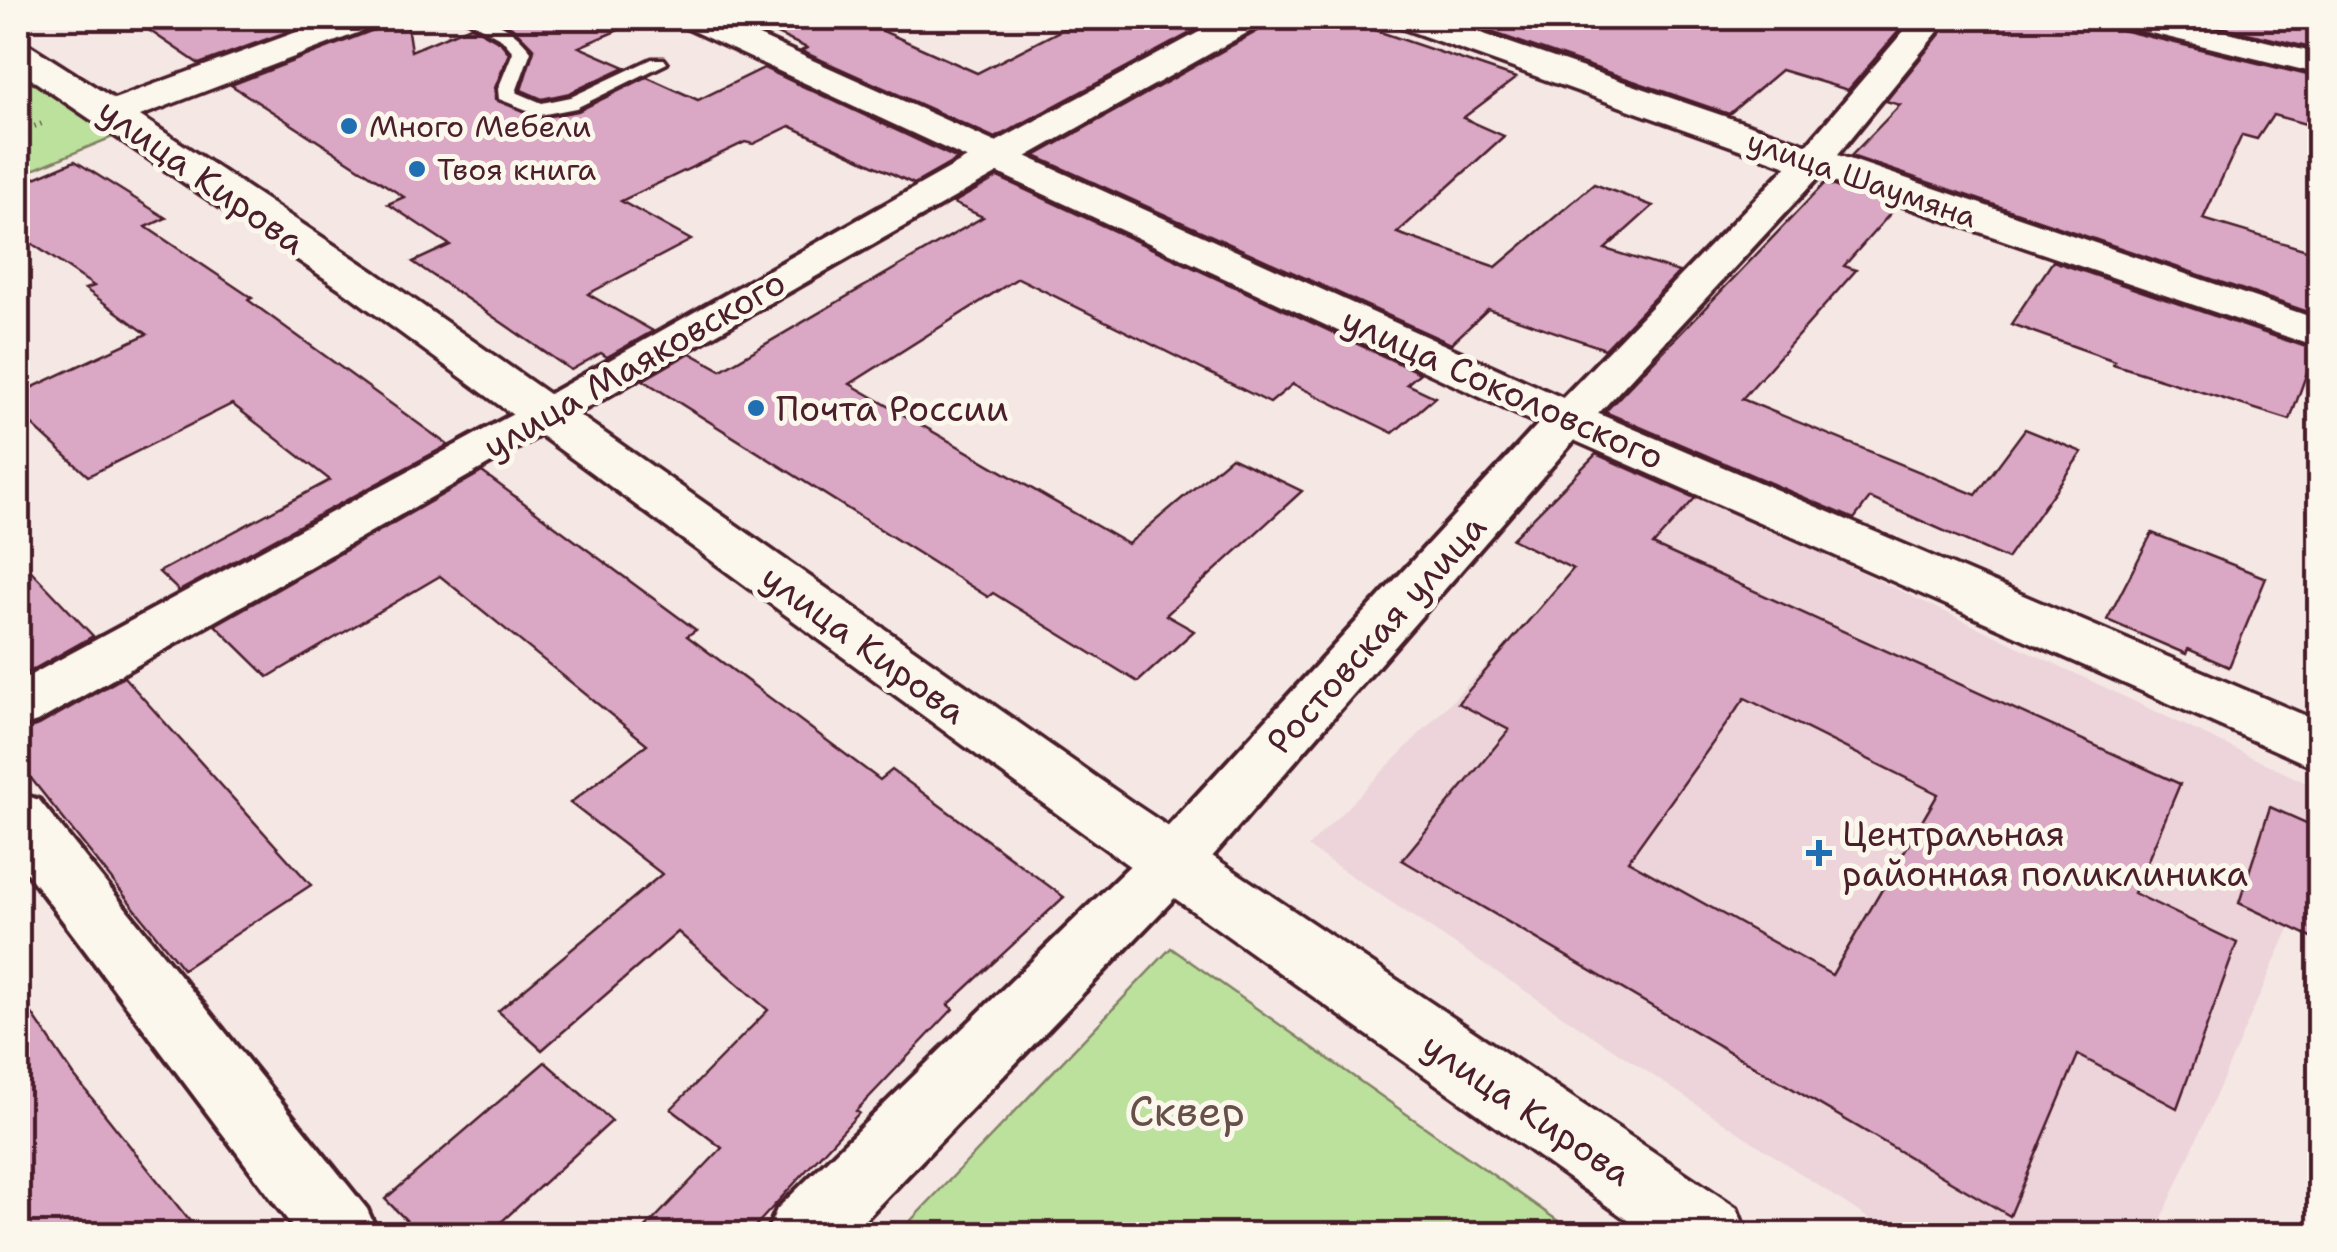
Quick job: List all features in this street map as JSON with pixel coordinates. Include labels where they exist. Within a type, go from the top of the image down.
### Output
[{"type":"street","points":[[113,113],[366,18]]},
{"type":"street","name":"улица Соколовского","points":[[692,18],[1568,419],[2320,747]]},
{"type":"street","name":"улица Маяковского","points":[[18,707],[546,415],[996,157],[1249,18]]},
{"type":"street","name":"улица Шаумяна","points":[[1405,18],[2320,335]]},
{"type":"street","name":"Ростовская улица","points":[[802,1234],[1170,864],[1568,419],[1812,162],[1932,18]]},
{"type":"street","points":[[2130,18],[2320,64]]},
{"type":"street","name":"улица Кирова","points":[[21,60],[113,113],[546,415],[1170,864],[1710,1234]]},
{"type":"street","points":[[18,817],[342,1234]]},
{"type":"lane","points":[[474,18],[508,34],[522,51],[519,66],[508,80],[506,95],[540,109],[576,102],[658,63]]},
{"type":"shaded area","name":"Центральная районная поликлиника","points":[[1669,481],[2319,789],[2319,860],[2155,1234],[1892,1234],[1308,847]]},
{"type":"green space","points":[[29,61],[137,127],[18,176],[18,65]]},
{"type":"green space","name":"Сквер","points":[[1171,948],[1561,1223],[1553,1234],[898,1234]]},
{"type":"building","points":[[131,18],[325,18],[199,64]]},
{"type":"building","points":[[387,18],[406,18],[411,51],[471,26],[500,42],[509,53],[495,88],[495,99],[539,118],[578,111],[647,77],[698,100],[764,68],[958,159],[914,184],[790,126],[753,144],[745,142],[621,201],[691,240],[588,294],[653,331],[607,357],[601,353],[571,370],[413,262],[450,245],[388,204],[404,197],[231,85],[379,28]]},
{"type":"building","points":[[493,18],[646,18],[579,47],[625,67],[570,93],[542,99],[521,90],[534,49],[512,27]]},
{"type":"building","points":[[743,18],[854,18],[977,73],[1085,18],[1218,18],[995,138],[801,51],[807,48]]},
{"type":"building","points":[[1270,18],[1339,18],[1516,78],[1463,118],[1504,136],[1397,233],[1496,267],[1594,184],[1653,206],[1605,249],[1679,272],[1605,349],[1488,309],[1451,344],[1035,156],[1263,28]]},
{"type":"building","points":[[1466,18],[1910,18],[1848,90],[1781,70],[1729,114],[1465,23]]},
{"type":"building","points":[[1953,18],[2110,18],[2117,29],[2320,78],[2320,128],[2273,115],[2257,139],[2242,135],[2203,219],[2320,254],[2320,316],[1851,156],[1900,105],[1886,101]]},
{"type":"building","points":[[2183,18],[2320,18],[2320,50]]},
{"type":"building","points":[[75,161],[166,218],[146,227],[252,298],[248,300],[448,445],[179,591],[159,572],[330,480],[232,404],[88,476],[18,412],[18,394],[147,334],[85,289],[94,286],[18,234],[18,185]]},
{"type":"building","points":[[998,177],[1420,373],[1407,384],[1435,397],[1393,433],[1293,384],[1270,403],[1018,278],[850,384],[1128,544],[1231,457],[1302,491],[1166,615],[1194,631],[1138,682],[993,593],[988,597],[643,380],[690,353],[721,370],[983,217],[953,203]]},
{"type":"building","points":[[1825,183],[1896,207],[1844,266],[1856,270],[1742,399],[1976,495],[2025,429],[2082,452],[2007,559],[1870,498],[1854,519],[1605,412]]},
{"type":"building","points":[[2053,261],[2315,350],[2290,420],[2113,364],[2115,361],[2011,324]]},
{"type":"building","points":[[1596,454],[1695,498],[1653,545],[2180,784],[2134,893],[2237,943],[2177,1108],[2078,1055],[2010,1216],[1402,860],[1509,730],[1458,703],[1573,569],[1512,539]],"holes":[[[1745,698],[1938,794],[1832,975],[1628,861]]]},
{"type":"building","points":[[482,472],[696,630],[687,636],[880,780],[892,770],[1064,897],[948,1005],[953,1009],[856,1111],[859,1113],[748,1234],[640,1234],[722,1148],[671,1109],[768,1010],[678,932],[542,1050],[498,1011],[662,874],[570,803],[647,744],[440,576],[268,677],[215,625]]},
{"type":"building","points":[[2152,533],[2266,578],[2229,667],[2188,649],[2186,654],[2107,620]]},
{"type":"building","points":[[18,557],[93,636],[18,678]]},
{"type":"building","points":[[124,677],[311,885],[183,969],[18,762],[18,731],[39,725]]},
{"type":"building","points":[[2270,807],[2320,829],[2320,941],[2239,903]]},
{"type":"building","points":[[18,993],[75,1077],[200,1234],[18,1234]]},
{"type":"building","points":[[545,1062],[612,1121],[488,1234],[420,1234],[385,1199]]},
{"type":"place","name":"Много Мебели","points":[[349,126]]},
{"type":"place","name":"Твоя книга","points":[[417,169]]},
{"type":"place","name":"Почта России","points":[[756,408]]},
{"type":"place","name":"Центральная районная поликлиника","points":[[1819,853]]}]
